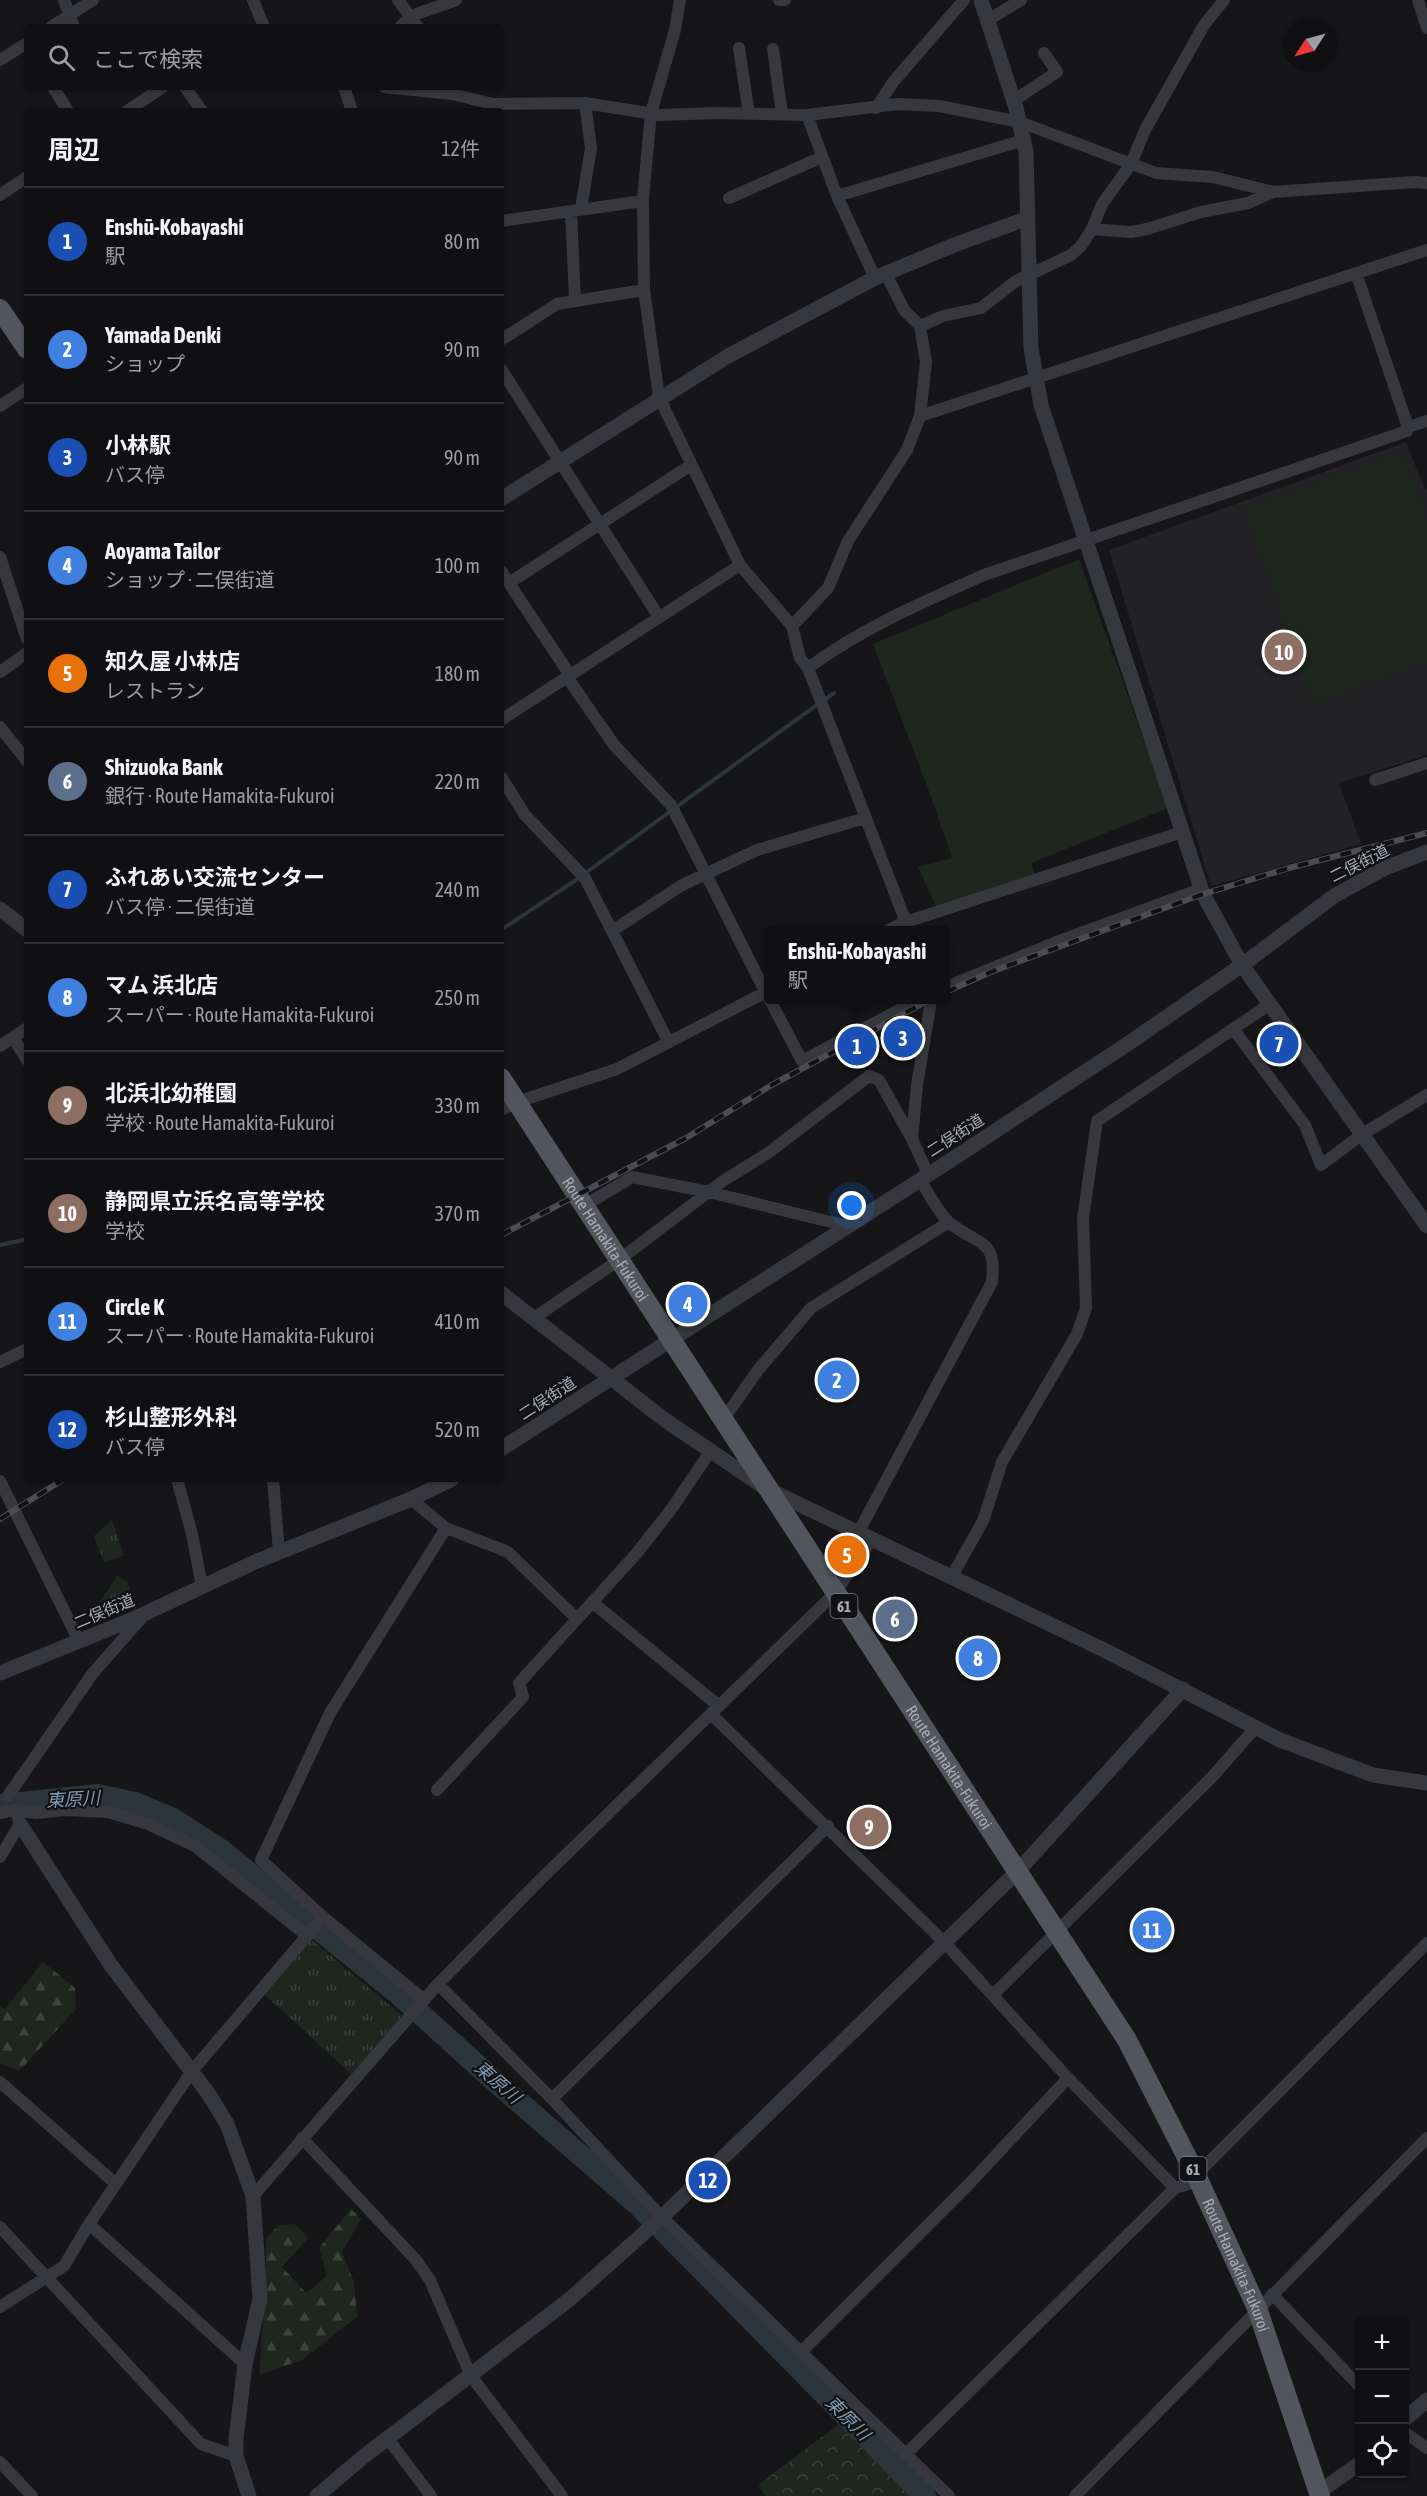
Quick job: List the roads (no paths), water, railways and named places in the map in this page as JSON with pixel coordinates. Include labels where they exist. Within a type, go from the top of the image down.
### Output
[{"type":"main road","points":[[0,309],[24,345]]},
{"type":"main road","name":"Route Hamakita-Fukuroi","points":[[504,1088],[509,1106],[584,1206],[1127,2040],[1197,2178],[1257,2308],[1318,2495]]},
{"type":"street","points":[[54,24],[68,11],[93,0]]},
{"type":"street","points":[[253,0],[263,24]]},
{"type":"street","points":[[398,0],[415,22],[456,0]]},
{"type":"street","points":[[680,0],[675,30],[651,113],[643,201],[644,290],[659,397],[740,565],[792,626],[800,658],[808,668],[816,695],[907,926],[1182,832]]},
{"type":"street","points":[[779,0],[785,0]]},
{"type":"street","points":[[876,108],[894,81],[964,0]]},
{"type":"street","points":[[981,0],[1024,140],[1031,348],[1052,443],[1201,889],[1242,965],[1427,1226]]},
{"type":"street","points":[[988,20],[1021,0]]},
{"type":"street","points":[[920,326],[943,316],[981,308],[1016,281],[1029,277],[1071,255],[1081,246],[1092,229],[1102,204],[1131,164],[1156,110],[1178,76],[1204,25],[1224,0]]},
{"type":"street","points":[[1418,0],[1427,28]]},
{"type":"street","points":[[0,60],[24,45]]},
{"type":"street","points":[[739,48],[749,114]]},
{"type":"street","points":[[773,49],[782,114]]},
{"type":"street","points":[[1013,101],[1058,72],[1044,52]]},
{"type":"street","points":[[55,90],[67,108]]},
{"type":"street","points":[[132,108],[158,90]]},
{"type":"street","points":[[187,90],[200,108]]},
{"type":"street","points":[[345,90],[351,108]]},
{"type":"street","points":[[451,90],[493,104],[585,103],[684,116],[717,113],[807,115],[898,104],[939,106],[1020,122],[1156,173],[1213,177],[1273,192],[1427,183]]},
{"type":"street","points":[[575,300],[576,210],[591,148],[585,103]]},
{"type":"street","points":[[792,626],[828,588],[848,541],[907,450],[921,417],[926,388],[926,362],[920,326],[904,310],[880,276],[837,196],[807,115]]},
{"type":"street","points":[[837,196],[1024,140]]},
{"type":"street","points":[[729,198],[822,157]]},
{"type":"street","points":[[0,195],[24,179]]},
{"type":"street","points":[[1092,229],[1131,232],[1147,229],[1201,212],[1248,203],[1273,192]]},
{"type":"street","points":[[504,220],[643,201]]},
{"type":"street","points":[[504,497],[659,397],[728,356],[880,276],[954,245],[1028,218]]},
{"type":"street","points":[[921,417],[1427,249]]},
{"type":"street","points":[[1356,273],[1408,427]]},
{"type":"street","points":[[504,338],[557,304],[644,290]]},
{"type":"street","points":[[504,374],[659,616]]},
{"type":"street","points":[[0,406],[24,390]]},
{"type":"street","points":[[808,668],[860,634],[917,604],[984,575],[1407,431],[1408,427],[1427,421]]},
{"type":"street","points":[[509,582],[691,465]]},
{"type":"street","points":[[0,557],[24,630]]},
{"type":"street","points":[[504,718],[740,565]]},
{"type":"street","points":[[504,575],[614,745],[674,809],[764,987]]},
{"type":"street","points":[[0,672],[24,654]]},
{"type":"street","points":[[0,727],[24,757]]},
{"type":"street","points":[[1374,780],[1427,763]]},
{"type":"street","points":[[504,782],[525,815],[582,875],[668,1041]]},
{"type":"street","points":[[612,931],[682,885],[757,850],[865,818]]},
{"type":"street","name":"二俣街道","points":[[504,1447],[924,1177],[1242,965],[1334,896],[1385,868],[1427,852]]},
{"type":"street","points":[[950,985],[1076,934],[1201,889]]},
{"type":"street","points":[[0,909],[24,928]]},
{"type":"street","points":[[509,1106],[617,1068],[668,1041],[764,997]]},
{"type":"street","points":[[773,1004],[802,1061],[909,1004]]},
{"type":"street","points":[[912,1139],[917,1085],[930,1004]]},
{"type":"street","points":[[952,1576],[983,1521],[1002,1462],[1080,1325],[1086,1308],[1083,1218],[1096,1121],[1270,1004]]},
{"type":"street","points":[[0,1047],[24,1030]]},
{"type":"street","points":[[1234,1030],[1305,1125],[1321,1165],[1361,1135],[1427,1095]]},
{"type":"street","points":[[14,1038],[24,1055]]},
{"type":"street","points":[[534,1318],[619,1260],[708,1192],[768,1153],[869,1076],[879,1080],[912,1139],[924,1177],[949,1222],[985,1245],[992,1254],[994,1262],[992,1282],[858,1533]]},
{"type":"street","points":[[584,1206],[632,1177],[708,1192],[848,1226]]},
{"type":"street","points":[[723,1420],[758,1370],[811,1308],[949,1222]]},
{"type":"street","points":[[504,1295],[710,1452],[767,1489],[952,1576],[1291,1744],[1373,1775],[1427,1783]]},
{"type":"street","points":[[0,1362],[24,1350]]},
{"type":"street","points":[[437,1790],[524,1697],[519,1683],[670,1511],[710,1452]]},
{"type":"street","points":[[0,1481],[79,1641]]},
{"type":"street","points":[[178,1482],[192,1534],[202,1586]]},
{"type":"street","points":[[273,1482],[279,1552]]},
{"type":"street","name":"二俣街道","points":[[0,1673],[146,1612],[279,1552],[411,1499],[446,1482]]},
{"type":"street","points":[[411,1499],[446,1528],[508,1552],[576,1618]]},
{"type":"street","points":[[423,1999],[323,1917],[261,1860],[330,1713],[446,1528]]},
{"type":"street","points":[[253,2196],[423,1999],[835,1593],[873,1539]]},
{"type":"street","points":[[592,1602],[715,1710],[945,1943],[994,1994],[1068,2078],[1175,2188]]},
{"type":"street","points":[[8,1797],[93,1672],[146,1612]]},
{"type":"street","points":[[317,2496],[570,2299],[662,2217],[1018,1871],[1183,1689]]},
{"type":"street","points":[[994,1994],[1213,1776],[1256,1727]]},
{"type":"street","points":[[0,1783],[18,1817],[110,1964],[192,2071],[227,2124],[253,2196],[260,2299],[245,2364],[238,2413],[236,2456],[249,2496]]},
{"type":"street","points":[[0,1813],[18,1817],[66,1810],[108,1812],[148,1824],[195,1846],[306,1935]]},
{"type":"street","points":[[0,1857],[18,1817]]},
{"type":"street","points":[[552,2099],[828,1826]]},
{"type":"street","points":[[0,2307],[64,2266],[89,2224],[192,2071],[262,1992],[306,1935],[323,1917]]},
{"type":"street","points":[[906,2454],[1175,2188],[1197,2178],[1427,1943]]},
{"type":"street","points":[[438,1984],[552,2099],[662,2217],[949,2496]]},
{"type":"street","points":[[801,2352],[970,2183],[1068,2078]]},
{"type":"street","points":[[0,2082],[116,2184]]},
{"type":"street","points":[[302,2138],[416,2259],[430,2280],[471,2376],[562,2496]]},
{"type":"street","points":[[1075,2496],[1257,2308],[1427,2138]]},
{"type":"street","points":[[89,2224],[245,2364]]},
{"type":"street","points":[[0,2227],[201,2444],[236,2456]]},
{"type":"street","points":[[1272,2294],[1355,2383]]},
{"type":"street","points":[[1409,2416],[1427,2400]]},
{"type":"street","points":[[1409,2435],[1427,2448]]},
{"type":"street","points":[[388,2439],[431,2496]]},
{"type":"street","points":[[0,2462],[33,2496]]},
{"type":"street","points":[[1318,2495],[1355,2466]]},
{"type":"waterway","points":[[824,700],[834,693]]},
{"type":"waterway","points":[[504,928],[576,880],[818,704]]},
{"type":"waterway","points":[[0,1245],[24,1240]]},
{"type":"waterway","name":"東原川","points":[[0,1805],[98,1795],[135,1803],[173,1819],[221,1850],[402,1997],[638,2205],[925,2496]]},
{"type":"railway","points":[[950,990],[993,971],[1203,894],[1289,868],[1427,833]]},
{"type":"railway","points":[[504,1233],[686,1138],[770,1086],[922,1004]]},
{"type":"railway","points":[[0,1519],[59,1482]]},
{"type":"place","name":"静岡県立浜名高等学校","points":[[1284,652]]},
{"type":"place","name":"小林駅","points":[[903,1038]]},
{"type":"place","name":"ふれあい交流センター","points":[[1279,1044]]},
{"type":"place","name":"Enshū-Kobayashi","points":[[857,1046]]},
{"type":"place","name":"Aoyama Tailor","points":[[688,1304]]},
{"type":"place","name":"Yamada Denki","points":[[837,1380]]},
{"type":"place","name":"知久屋 小林店","points":[[847,1555]]},
{"type":"place","name":"Shizuoka Bank","points":[[895,1619]]},
{"type":"place","name":"マム 浜北店","points":[[978,1658]]},
{"type":"place","name":"北浜北幼稚園","points":[[869,1827]]},
{"type":"place","name":"Circle K","points":[[1152,1930]]},
{"type":"place","name":"杉山整形外科","points":[[708,2180]]}]
